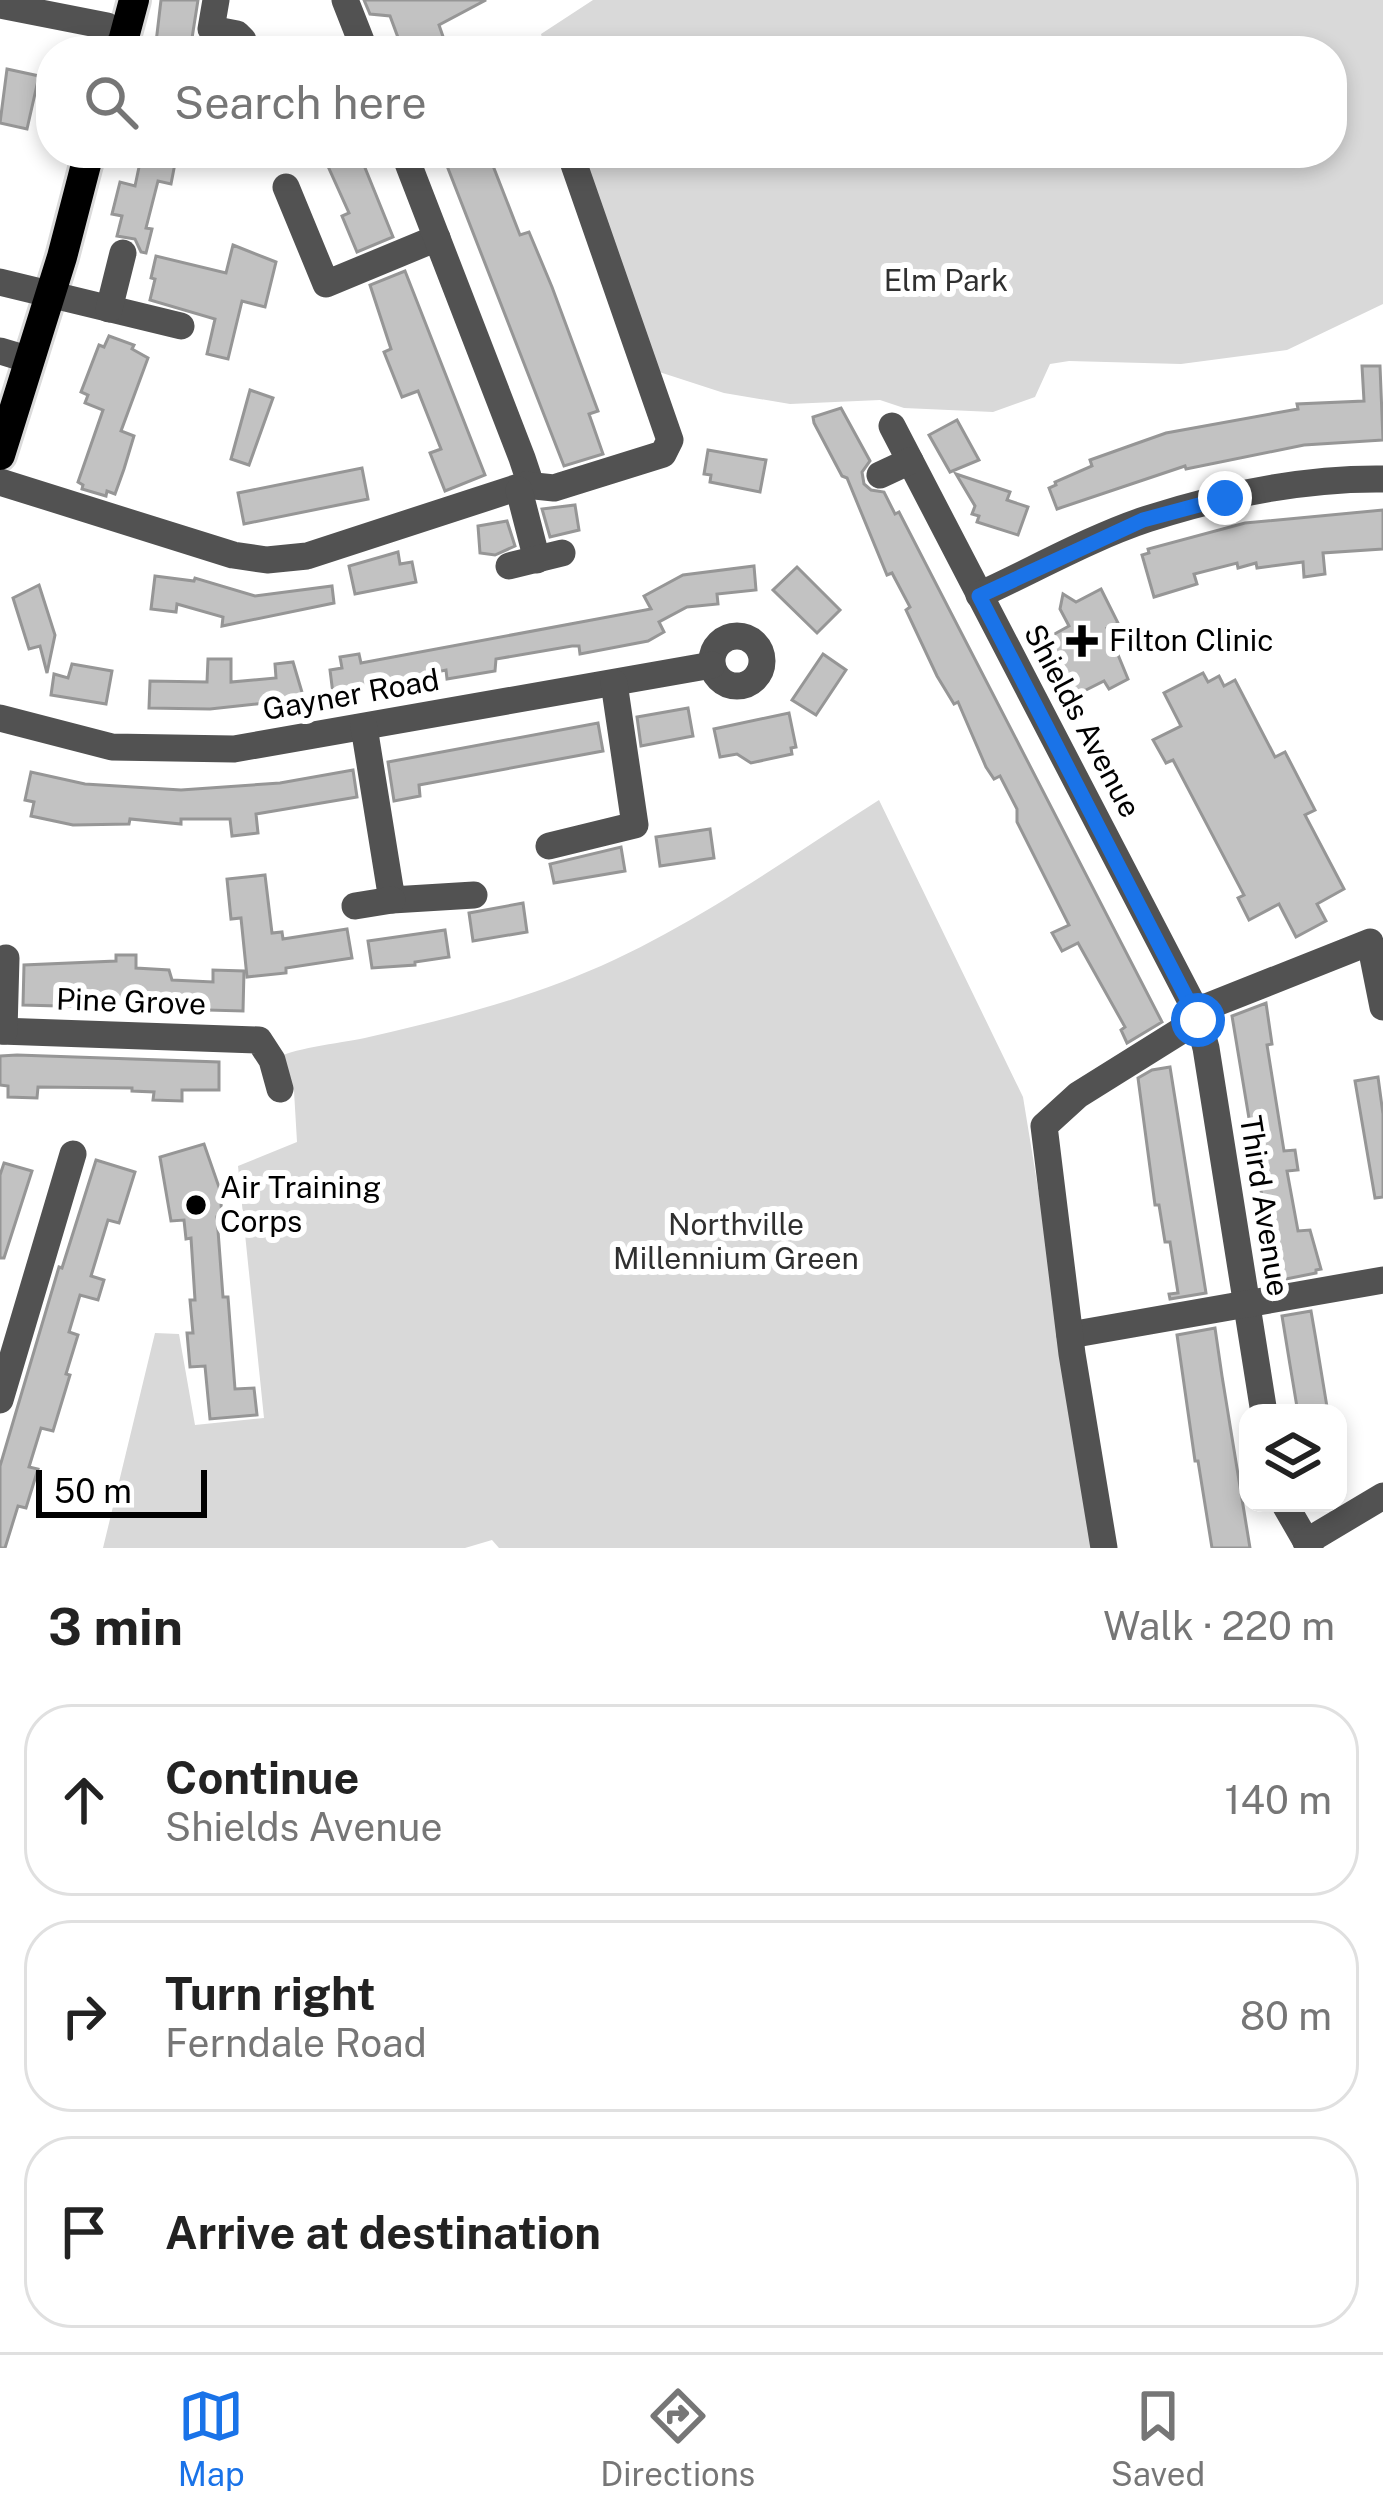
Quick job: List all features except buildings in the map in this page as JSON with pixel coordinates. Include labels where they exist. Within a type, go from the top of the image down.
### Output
[{"type":"main road","points":[[124,36],[134,0]]},
{"type":"main road","points":[[0,455],[7,412],[30,360],[84,168]]},
{"type":"street","points":[[216,0],[211,29],[239,36]]},
{"type":"street","points":[[344,0],[358,36]]},
{"type":"street","points":[[0,5],[111,32]]},
{"type":"street","points":[[410,168],[528,476],[522,488],[536,560]]},
{"type":"street","points":[[13,486],[233,555],[267,560],[307,556],[522,488],[554,488],[663,454],[670,440],[575,168]]},
{"type":"street","points":[[286,187],[326,284],[437,238]]},
{"type":"street","points":[[109,309],[123,253]]},
{"type":"street","points":[[0,282],[181,326]]},
{"type":"street","points":[[0,351],[30,360]]},
{"type":"street","name":"Shields Avenue","points":[[892,426],[1197,1016]]},
{"type":"street","points":[[880,475],[910,461]]},
{"type":"street","points":[[979,596],[1143,520],[1225,498],[1307,484],[1383,479]]},
{"type":"street","name":"Gayner Road","points":[[0,718],[112,747],[235,749],[712,665]]},
{"type":"street","points":[[549,846],[635,825],[614,683]]},
{"type":"street","points":[[364,727],[392,900]]},
{"type":"street","points":[[355,906],[474,895]]},
{"type":"street","points":[[1104,1548],[1070,1335],[1044,1126],[1078,1095],[1197,1016],[1377,941],[1383,1006]]},
{"type":"street","points":[[2,1031],[6,958]]},
{"type":"street","name":"Third Avenue","points":[[1197,1016],[1263,1404]]},
{"type":"street","name":"Pine Grove","points":[[2,1031],[260,1040],[280,1089]]},
{"type":"street","points":[[0,1400],[73,1154]]},
{"type":"street","points":[[1070,1335],[1383,1280]]},
{"type":"street","points":[[1289,1512],[1308,1545],[1383,1496]]},
{"type":"green space","name":"Elm Park","points":[[593,0],[1383,0],[1383,304],[1287,350],[1181,364],[1050,364],[1035,397],[993,412],[904,408],[880,400],[790,404],[724,393],[647,368],[584,168],[1347,168],[1347,36],[541,34]]},
{"type":"green space","name":"Northville Millennium Green","points":[[879,800],[1023,1097],[1097,1548],[499,1548],[492,1540],[465,1548],[103,1548],[155,1333],[179,1334],[195,1425],[264,1418],[238,1166],[297,1142],[294,1091],[280,1057],[467,1013],[604,964],[725,899]]},
{"type":"place","name":"Filton Clinic","points":[[1082,641]]},
{"type":"place","name":"Air Training Corps","points":[[196,1205]]},
{"type":"route","points":[[1198,1020],[979,596],[1143,520],[1225,498]]}]
